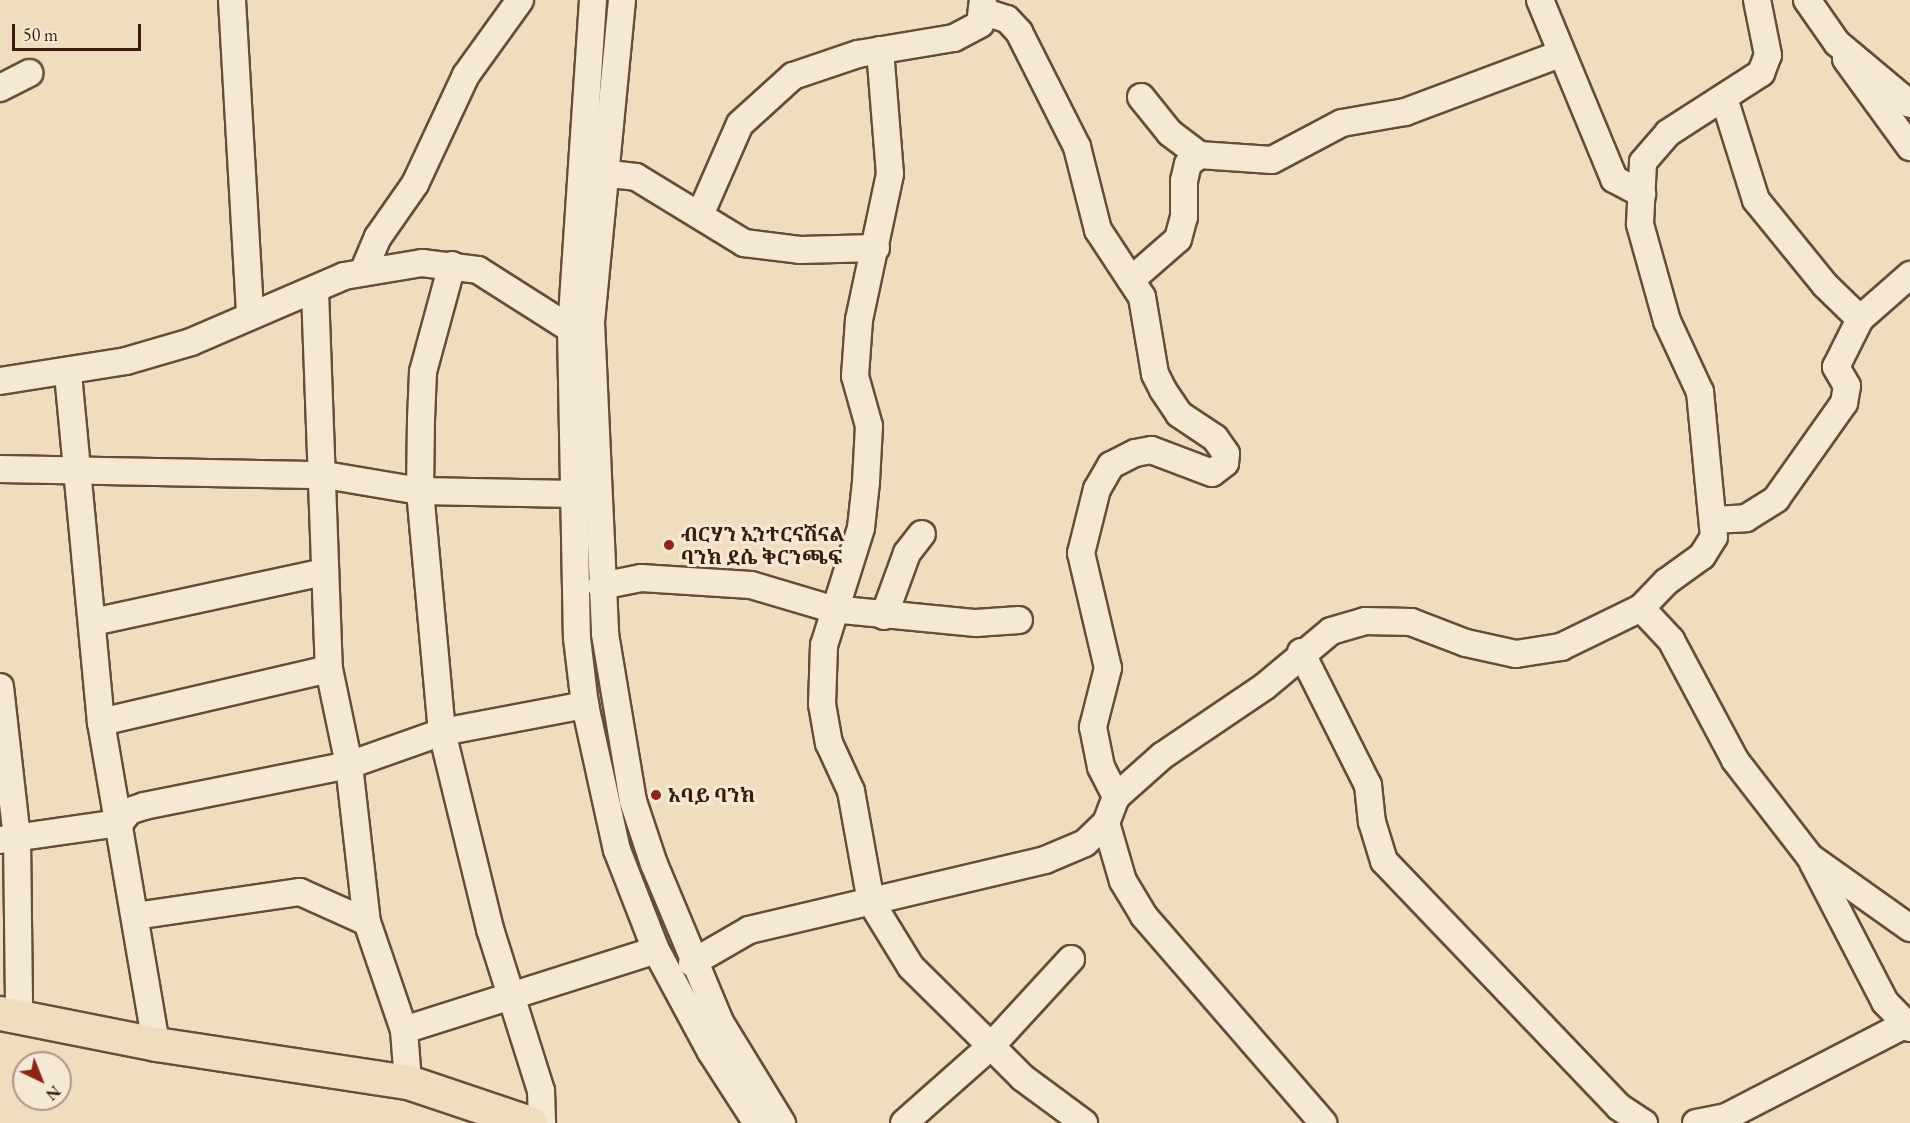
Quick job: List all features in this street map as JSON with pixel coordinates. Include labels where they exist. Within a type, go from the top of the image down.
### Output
[{"type":"highway","points":[[10,1014],[156,1044],[408,1082],[530,1123]]},
{"type":"street","points":[[232,0],[250,314]]},
{"type":"street","points":[[363,272],[378,237],[415,184],[466,75],[520,0]]},
{"type":"street","points":[[593,0],[591,56],[594,172],[591,322],[601,586],[633,801],[692,963],[720,1022],[782,1123]]},
{"type":"street","points":[[622,0],[617,56],[594,172],[571,329],[577,638],[585,705],[617,850],[656,950],[711,1052],[757,1123]]},
{"type":"street","points":[[1540,0],[1560,54],[1614,179],[1641,194]]},
{"type":"street","points":[[692,963],[749,930],[1045,861],[1085,843],[1106,823],[1116,797],[1162,756],[1264,687],[1301,652],[1331,632],[1365,621],[1411,622],[1466,643],[1516,654],[1561,647],[1641,608],[1666,582],[1702,556],[1714,537],[1700,392],[1667,321],[1640,224],[1643,162],[1668,133],[1761,73],[1768,55],[1756,0]]},
{"type":"street","points":[[1807,0],[1837,43],[1862,86],[1910,147]]},
{"type":"street","points":[[700,215],[740,124],[752,109],[793,76],[819,64],[880,50],[954,38],[980,24],[983,6],[1007,19],[1031,54],[1077,147],[1098,230],[1142,297],[1155,374],[1163,390],[1179,414],[1215,438],[1226,454],[1226,463],[1212,473],[1151,450],[1135,453],[1111,465],[1097,489],[1081,553],[1108,668],[1093,727],[1101,767],[1116,797]]},
{"type":"street","points":[[1837,43],[1910,104]]},
{"type":"street","points":[[880,50],[890,174],[876,248],[858,320],[855,376],[868,426],[861,528],[832,609],[824,645],[822,704],[829,743],[851,791],[871,902],[911,967],[1023,1078],[1084,1123]]},
{"type":"street","points":[[1141,97],[1170,133],[1199,155],[1272,160],[1342,123],[1405,112],[1560,54]]},
{"type":"street","points":[[591,56],[617,56]]},
{"type":"street","points":[[0,88],[29,73]]},
{"type":"street","points":[[1724,98],[1756,200],[1825,285],[1860,319]]},
{"type":"street","points":[[1131,280],[1178,239],[1184,217],[1184,181],[1188,164],[1199,155]]},
{"type":"street","points":[[594,172],[636,177],[734,238],[769,248],[876,248]]},
{"type":"street","points":[[0,381],[68,374],[191,342],[250,314],[363,272],[422,263],[478,270],[571,329]]},
{"type":"street","points":[[452,265],[423,372],[420,491],[442,732],[511,995],[541,1091],[542,1123]]},
{"type":"street","points":[[1713,520],[1746,518],[1776,499],[1844,403],[1847,386],[1836,367],[1860,319],[1910,274]]},
{"type":"street","points":[[315,291],[325,475],[325,572],[329,669],[349,765],[367,922],[404,1030],[408,1082]]},
{"type":"street","points":[[68,374],[101,722],[156,1044]]},
{"type":"street","points":[[0,469],[77,473],[325,475],[420,491],[576,494]]},
{"type":"street","points":[[884,616],[908,553],[922,534]]},
{"type":"street","points":[[93,622],[325,572]]},
{"type":"street","points":[[601,586],[641,578],[751,585],[832,609],[884,616],[976,623],[1019,620]]},
{"type":"street","points":[[1641,608],[1671,640],[1735,760],[1810,857],[1885,1002],[1908,1026],[1726,1117],[1696,1123]]},
{"type":"street","points":[[1301,652],[1368,785],[1372,822],[1384,861],[1619,1107],[1644,1123]]},
{"type":"street","points":[[101,722],[329,669]]},
{"type":"street","points":[[0,687],[9,839],[10,1014]]},
{"type":"street","points":[[9,839],[120,823],[129,810],[144,806],[349,765],[442,732],[585,705]]},
{"type":"street","points":[[1106,823],[1123,881],[1144,916],[1323,1123]]},
{"type":"street","points":[[1810,857],[1910,928]]},
{"type":"street","points":[[135,916],[300,892],[367,922]]},
{"type":"street","points":[[404,1030],[656,950]]},
{"type":"street","points":[[904,1123],[991,1046],[1071,959]]},
{"type":"place","name":"ብርሃን ኢንተርናሽናል ባንክ ደሴ ቅርንጫፍ","points":[[669,545]]},
{"type":"place","name":"አባይ ባንክ","points":[[656,795]]}]
